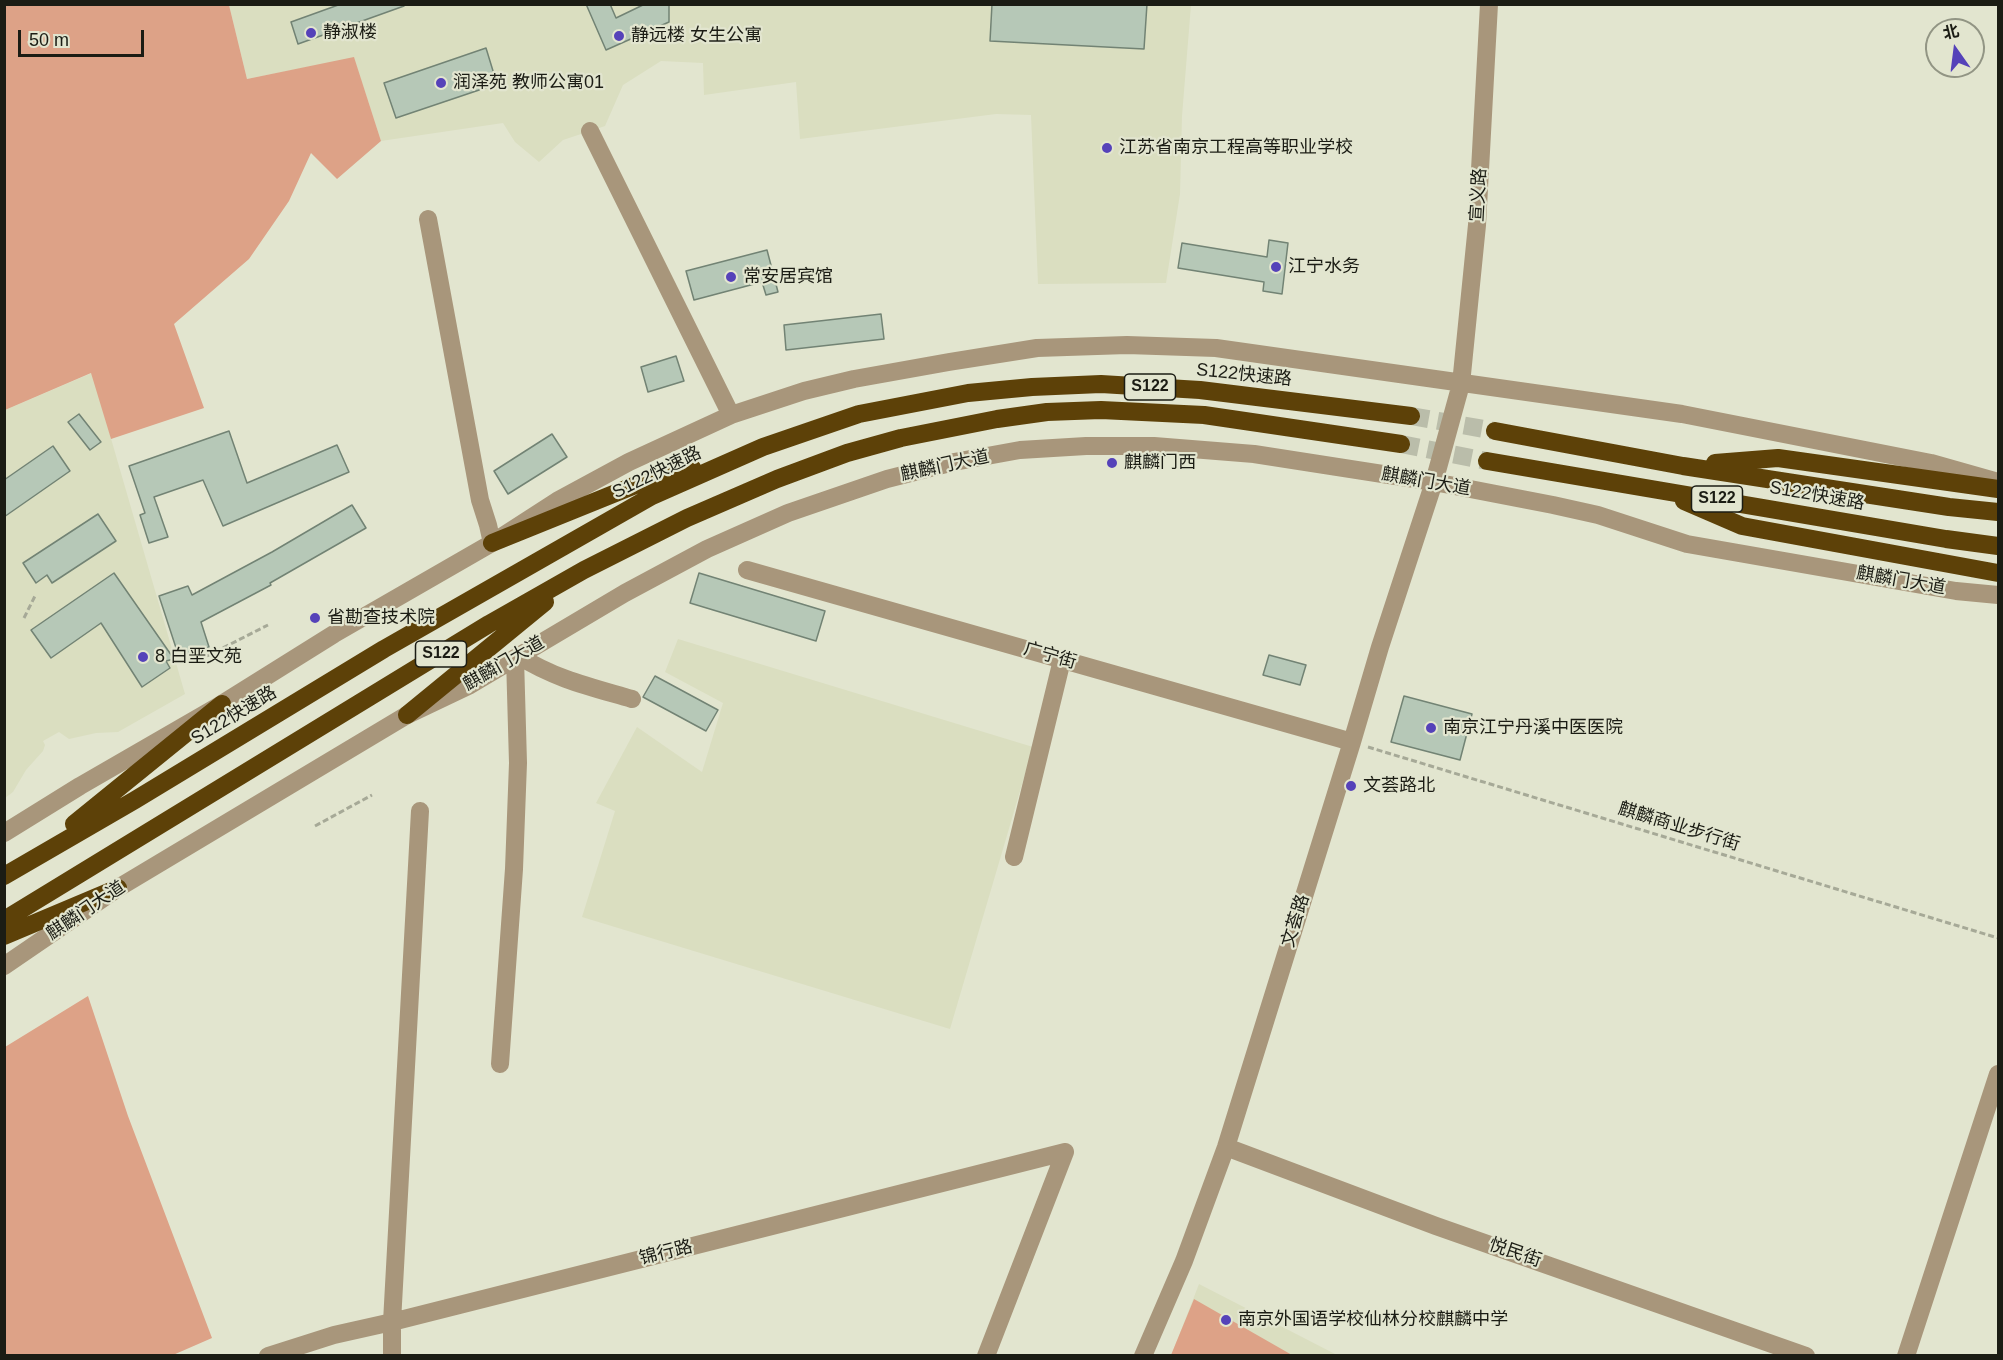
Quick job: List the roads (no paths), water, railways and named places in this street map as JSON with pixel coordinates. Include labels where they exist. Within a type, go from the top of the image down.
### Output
[{"type":"highway","name":"S122快速路","points":[[4,876],[135,800],[384,649],[652,496],[763,447],[859,414],[968,393],[1101,384],[1200,390],[1411,416]]},
{"type":"highway","name":"S122","points":[[4,920],[489,624],[584,570],[687,518],[777,479],[847,453],[901,438],[997,419],[1047,412],[1101,410],[1204,415],[1401,444]]},
{"type":"highway","name":"S122快速路","points":[[1495,431],[1683,466],[1949,507],[1998,512]]},
{"type":"highway","points":[[492,543],[643,482],[763,447]]},
{"type":"highway","points":[[1683,466],[1778,458],[1998,489]]},
{"type":"highway","name":"S122快速路","points":[[1487,461],[1946,540],[1998,546]]},
{"type":"highway","points":[[1655,489],[1742,526],[1998,573]]},
{"type":"highway","points":[[407,715],[584,570]]},
{"type":"highway","points":[[32,858],[222,704]]},
{"type":"highway","points":[[4,936],[118,888]]},
{"type":"street","name":"宣义路","points":[[1434,482],[1461,384],[1477,225],[1490,4]]},
{"type":"street","points":[[590,131],[731,415]]},
{"type":"street","points":[[428,219],[480,500],[492,543]]},
{"type":"street","points":[[4,833],[222,704],[334,634],[492,543],[557,501],[629,462],[731,415],[804,391],[854,379],[1037,348],[1127,345],[1216,348],[1682,414],[1930,462],[1998,482]]},
{"type":"street","name":"麒麟门大道","points":[[4,966],[118,888],[407,715],[470,685],[625,593],[727,540],[788,513],[887,478],[954,462],[1020,450],[1086,446],[1154,446],[1254,454],[1434,482],[1598,515],[1688,544],[1956,591],[1998,595]]},
{"type":"street","name":"文荟路","points":[[1143,1356],[1184,1261],[1226,1147],[1380,647],[1434,482]]},
{"type":"street","name":"广宁街","points":[[747,570],[1352,742]]},
{"type":"street","points":[[500,1064],[516,833],[517,657],[563,679],[632,699]]},
{"type":"street","points":[[1014,857],[1062,660]]},
{"type":"street","points":[[392,1356],[420,811]]},
{"type":"street","points":[[1906,1356],[1998,1074]]},
{"type":"street","name":"悦民街","points":[[1226,1147],[1436,1226],[1806,1356]]},
{"type":"street","name":"锦行路","points":[[268,1356],[334,1335],[1065,1152],[986,1356]]},
{"type":"tunnel","points":[[1411,416],[1495,431]]},
{"type":"tunnel","points":[[1401,444],[1487,461]]},
{"type":"place","name":"静淑楼","points":[[311,33]]},
{"type":"place","name":"静远楼 女生公寓","points":[[619,36]]},
{"type":"place","name":"润泽苑 教师公寓01","points":[[441,83]]},
{"type":"place","name":"江苏省南京工程高等职业学校","points":[[1107,148]]},
{"type":"place","name":"江宁水务","points":[[1276,267]]},
{"type":"place","name":"常安居宾馆","points":[[731,277]]},
{"type":"place","name":"麒麟门西","points":[[1112,463]]},
{"type":"place","name":"省勘查技术院","points":[[315,618]]},
{"type":"place","name":"8 白垩文苑","points":[[143,657]]},
{"type":"place","name":"南京江宁丹溪中医医院","points":[[1431,728]]},
{"type":"place","name":"文荟路北","points":[[1351,786]]},
{"type":"place","name":"南京外国语学校仙林分校麒麟中学","points":[[1226,1320]]}]
